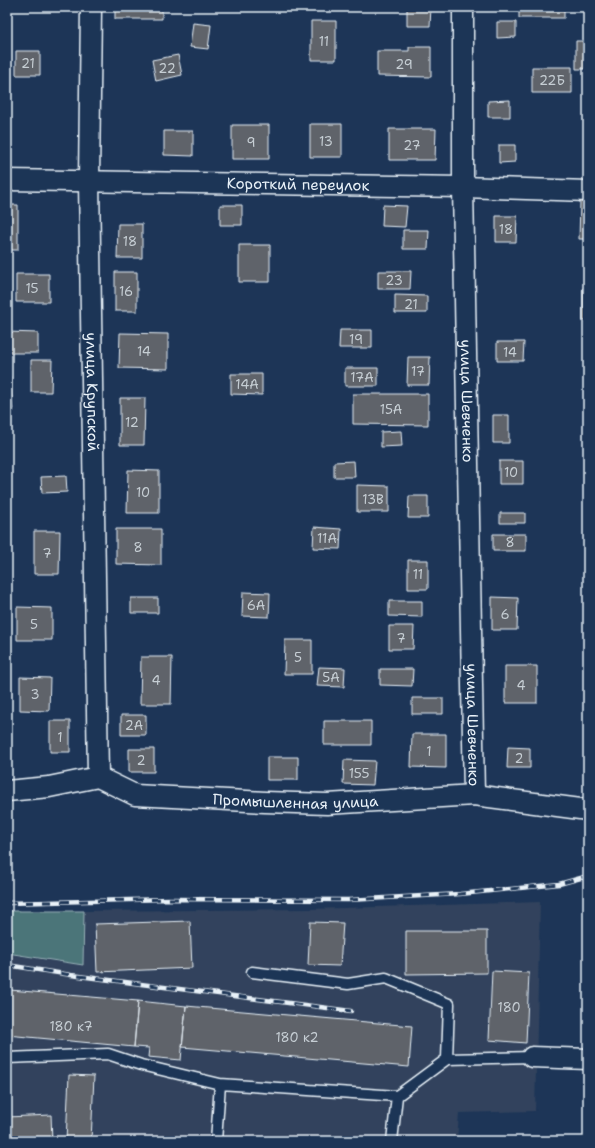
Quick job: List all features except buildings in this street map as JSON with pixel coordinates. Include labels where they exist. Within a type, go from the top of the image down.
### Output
[{"type":"street","name":"улица Крупской","points":[[90,7],[89,181],[98,777]]},
{"type":"street","name":"улица Шевченко","points":[[463,7],[463,187],[474,796]]},
{"type":"street","name":"Короткий переулок","points":[[7,180],[463,187],[588,191]]},
{"type":"street","points":[[7,791],[49,787],[98,777]]},
{"type":"street","name":"Промышленная улица","points":[[98,777],[135,795],[327,804],[474,796],[588,810]]},
{"type":"street","points":[[532,1057],[588,1059]]},
{"type":"lane","points":[[252,972],[348,984],[386,978],[449,1004],[447,1059]]},
{"type":"lane","points":[[7,1058],[108,1054],[141,1065],[220,1084],[398,1096],[447,1059],[532,1057]]},
{"type":"lane","points":[[216,1141],[220,1084]]},
{"type":"lane","points":[[392,1141],[398,1096]]},
{"type":"shaded area","points":[[540,902],[535,1111],[459,1113],[457,1141],[7,1141],[7,954],[83,965],[84,911],[311,909]]},
{"type":"green space","points":[[7,911],[84,911],[83,965],[7,953]]},
{"type":"railway","points":[[7,903],[170,899],[348,900],[460,894],[559,884],[588,876]]},
{"type":"railway","points":[[7,965],[71,975],[351,1011]]}]
